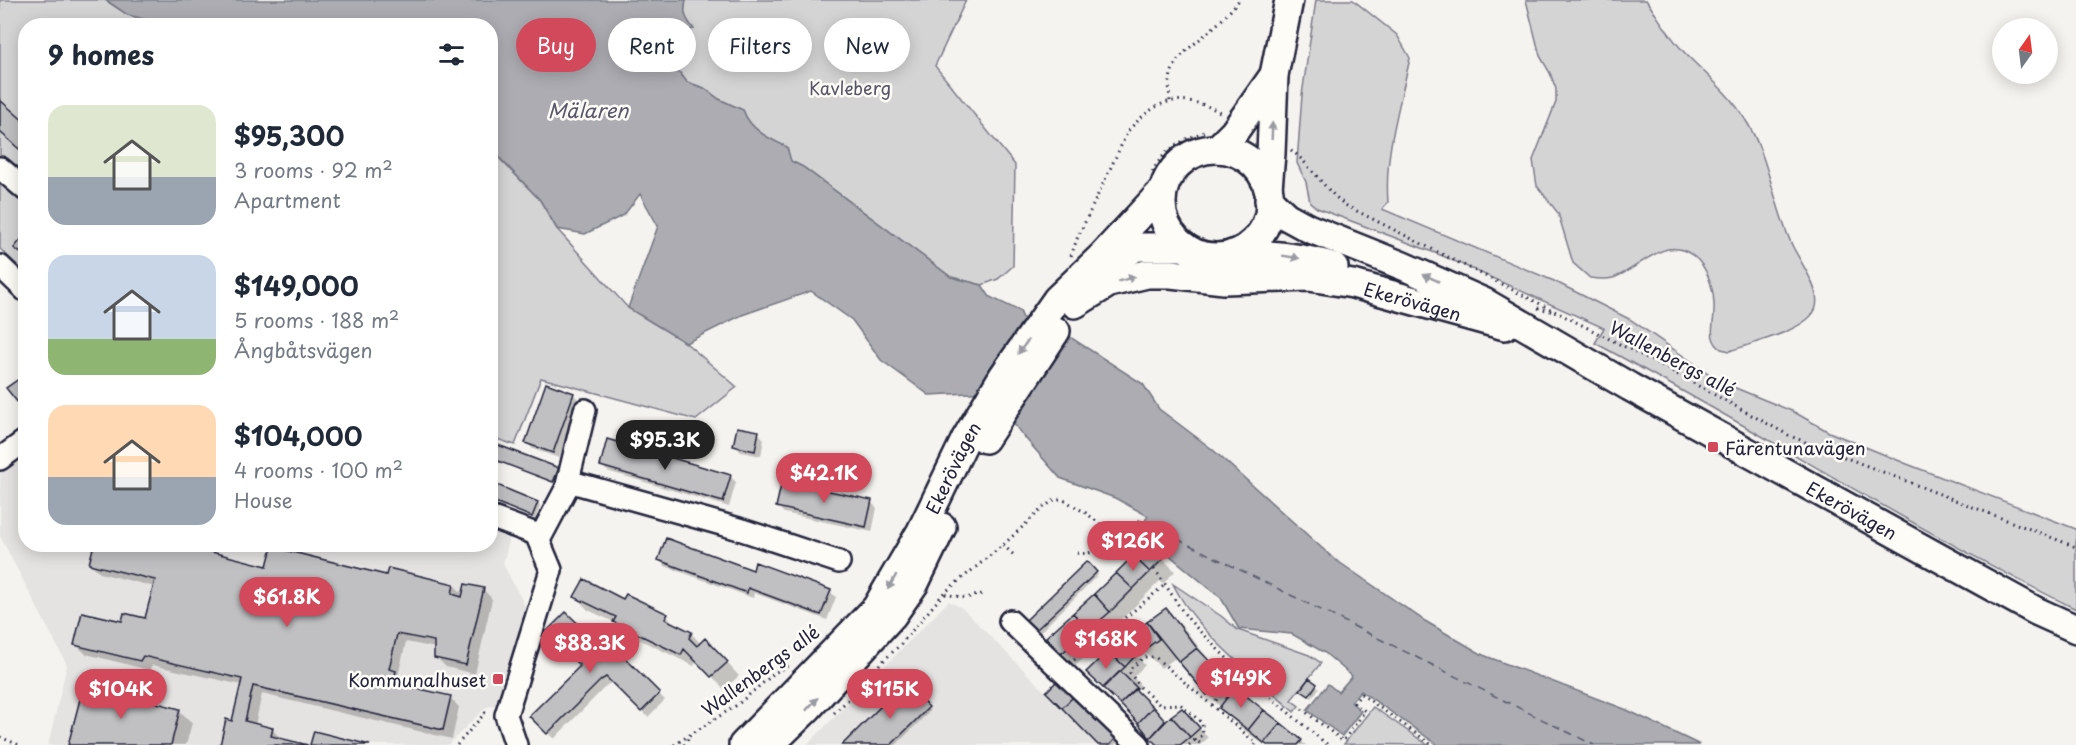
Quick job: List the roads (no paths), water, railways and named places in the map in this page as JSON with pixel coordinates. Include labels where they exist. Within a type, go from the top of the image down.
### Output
[{"type":"main road","points":[[1274,75],[1234,132],[1212,140],[1198,152],[1181,161],[1167,179],[1155,185],[1165,219],[1175,237],[1185,247],[1197,253],[1210,256],[1233,254],[1251,244],[1259,235],[1267,214],[1274,75],[1289,0]]},
{"type":"main road","points":[[1212,140],[1241,155],[1257,167],[1269,194]]},
{"type":"main road","name":"Ekerövägen","points":[[1068,303],[1155,185]]},
{"type":"main road","name":"Ekerövägen","points":[[1269,194],[1286,216],[1308,228],[1484,302],[1630,387],[2016,600],[2076,629]]},
{"type":"main road","name":"Ekerövägen","points":[[770,745],[809,707],[892,616],[915,583],[931,529],[971,429],[1003,376],[1068,303],[1105,267],[1136,247],[1157,245],[1185,247]]},
{"type":"main road","name":"Ekerövägen","points":[[1233,254],[1272,254],[1316,261],[1505,326],[1630,387]]},
{"type":"main road","name":"Ekerövägen","points":[[1068,303],[1108,283],[1147,274],[1171,274],[1224,280],[1309,277],[1353,284],[1505,326]]},
{"type":"main road","name":"Ekerövägen","points":[[743,745],[876,608],[931,529]]},
{"type":"street","points":[[0,168],[18,183]]},
{"type":"street","points":[[0,266],[18,283]]},
{"type":"street","points":[[539,540],[566,489],[585,410]]},
{"type":"street","points":[[0,459],[18,446]]},
{"type":"street","points":[[568,481],[738,529],[839,562]]},
{"type":"street","points":[[498,520],[536,534],[551,570],[506,715],[516,745]]},
{"type":"street","points":[[1010,621],[1138,745]]},
{"type":"water","name":"Mälaren","points":[[106,0],[686,0],[687,18],[608,18],[608,72],[679,72],[687,82],[704,88],[719,99],[743,110],[750,123],[767,137],[787,147],[791,161],[803,167],[951,277],[982,285],[990,297],[1020,311],[1033,342],[1067,335],[1143,384],[1159,409],[1212,449],[1333,558],[1425,621],[1483,655],[1627,710],[1700,745],[1438,745],[1361,691],[1351,702],[1361,711],[1342,736],[1307,710],[1328,684],[1338,692],[1352,676],[1325,653],[1292,634],[1239,629],[1221,598],[1139,530],[1148,516],[1115,498],[1060,478],[1020,432],[990,392],[929,395],[881,360],[852,320],[811,291],[742,315],[686,343],[628,308],[658,226],[640,194],[624,215],[585,234],[557,229],[540,200],[498,156],[498,18],[139,18],[128,15]]},
{"type":"place","name":"Färentunavägen","points":[[1713,447]]},
{"type":"place","name":"Kommunalhuset","points":[[498,679]]},
{"type":"park label","name":"Kavleberg","points":[[850,87]]}]
